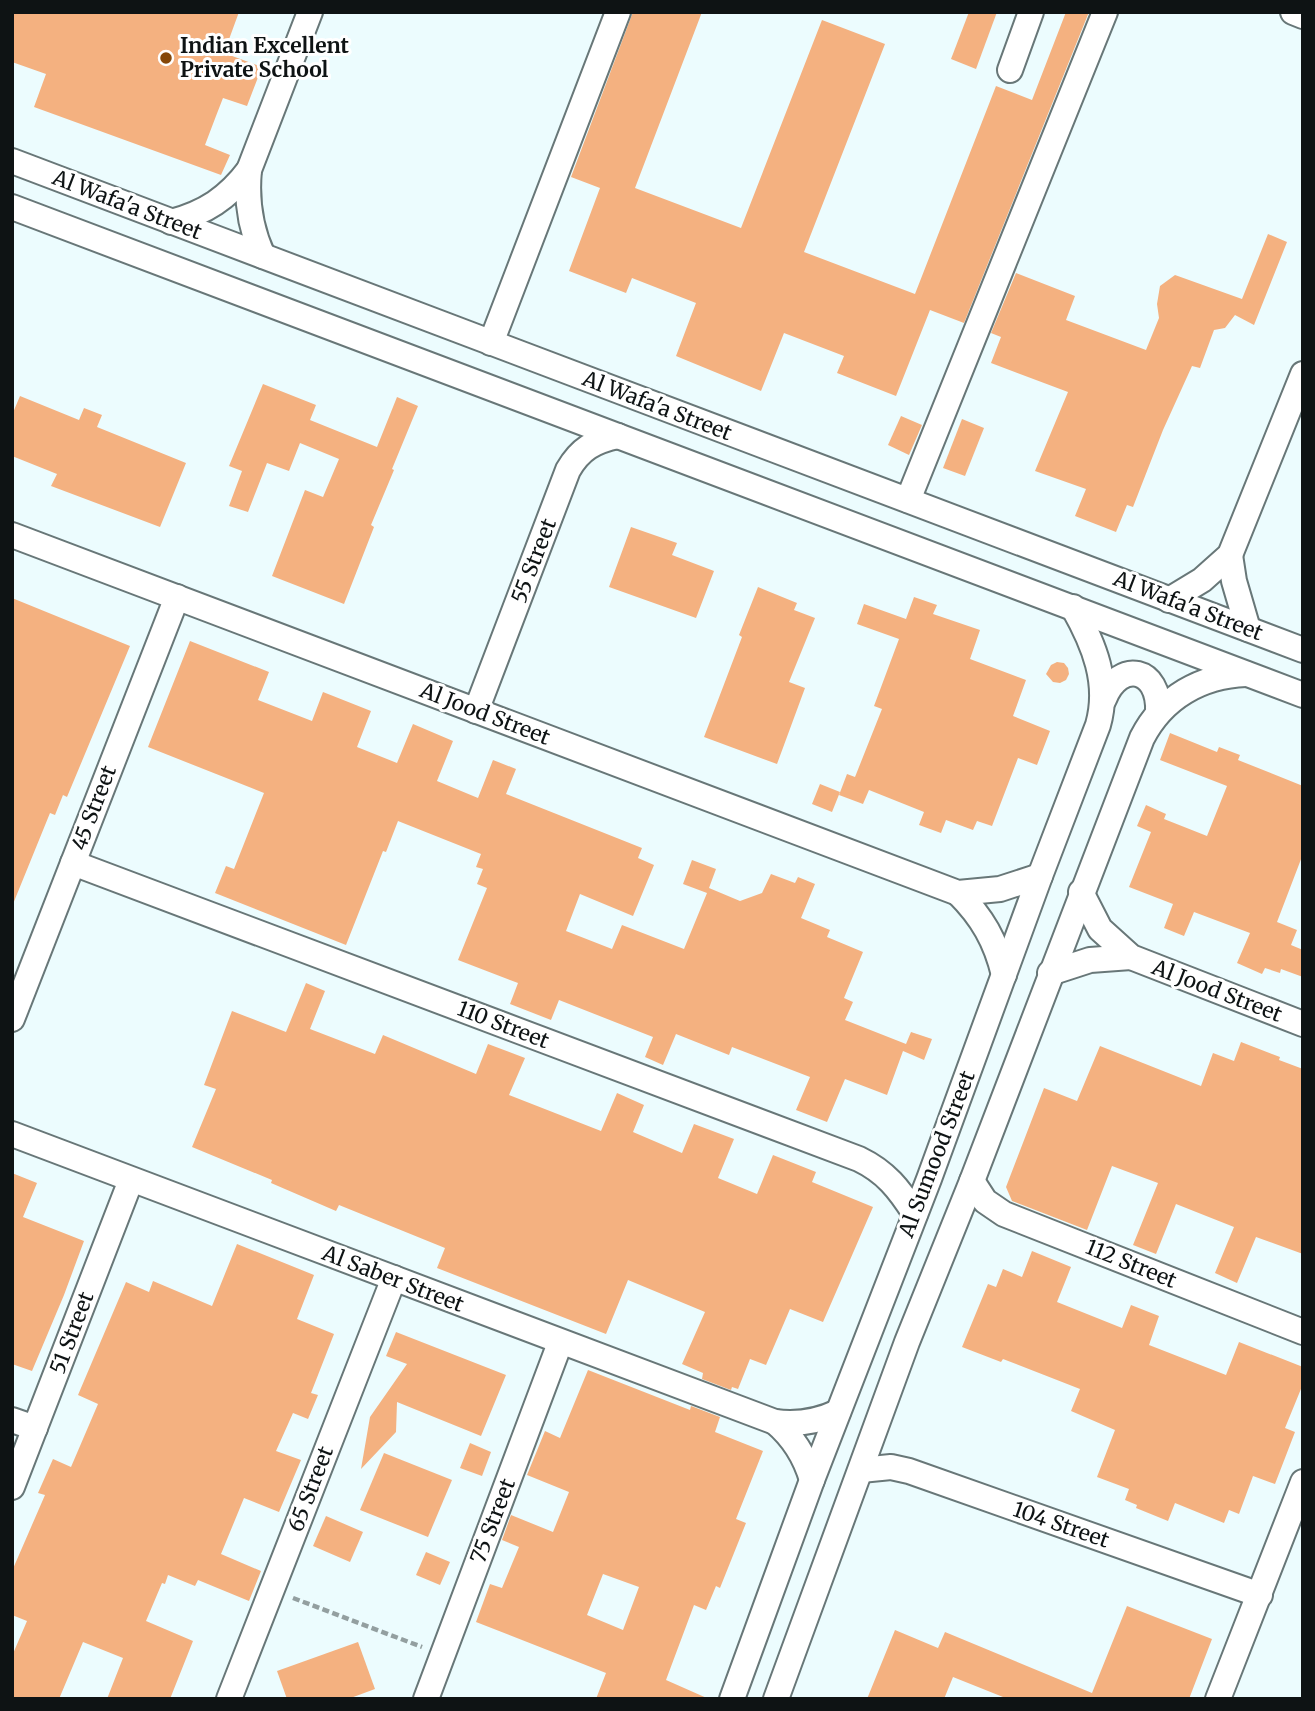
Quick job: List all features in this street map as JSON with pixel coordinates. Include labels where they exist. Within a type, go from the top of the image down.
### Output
[{"type":"street","points":[[263,256],[251,223],[249,170],[310,12]]},
{"type":"street","points":[[491,343],[618,12]]},
{"type":"street","points":[[1010,70],[1031,12]]},
{"type":"street","points":[[908,500],[1105,12]]},
{"type":"street","points":[[1293,12],[1303,16]]},
{"type":"street","name":"Al Wafa'a Street","points":[[12,161],[1303,650]]},
{"type":"street","points":[[171,222],[190,217],[223,199],[249,170]]},
{"type":"street","name":"Al Wafa'a Street","points":[[12,206],[1303,695]]},
{"type":"street","points":[[1169,600],[1202,580],[1230,555],[1303,374]]},
{"type":"street","name":"55 Street","points":[[476,711],[568,470],[585,447],[618,436]]},
{"type":"street","name":"Al Jood Street","points":[[12,536],[958,893],[989,929],[999,951],[1004,975]]},
{"type":"street","points":[[1230,555],[1234,582],[1248,629]]},
{"type":"street","name":"45 Street","points":[[12,1019],[177,597]]},
{"type":"street","name":"Al Sumood Street","points":[[732,1699],[812,1479],[915,1214],[1098,725],[1104,699],[1098,661],[1073,607]]},
{"type":"street","points":[[1104,699],[1114,681],[1133,674],[1143,676],[1152,682],[1157,691],[1158,712]]},
{"type":"street","name":"Al Sumood Street","points":[[779,1696],[907,1342],[972,1181],[1142,738],[1158,712],[1173,698],[1210,679],[1250,674]]},
{"type":"street","name":"110 Street","points":[[73,863],[859,1159],[887,1175],[915,1214]]},
{"type":"street","name":"Al Jood Street","points":[[958,893],[999,889],[1040,876]]},
{"type":"street","name":"Al Jood Street","points":[[1081,892],[1100,929],[1131,957],[1303,1024]]},
{"type":"street","name":"Al Jood Street","points":[[1050,973],[1090,960],[1131,957]]},
{"type":"street","name":"Al Saber Street","points":[[12,1134],[775,1422],[814,1422],[838,1412]]},
{"type":"street","name":"51 Street","points":[[12,1488],[24,1424],[131,1180]]},
{"type":"street","name":"112 Street","points":[[972,1181],[985,1201],[1004,1214],[1303,1332]]},
{"type":"street","name":"65 Street","points":[[229,1699],[394,1279]]},
{"type":"street","name":"75 Street","points":[[426,1699],[560,1343]]},
{"type":"street","name":"Al Saber Street","points":[[775,1422],[802,1453],[812,1479]]},
{"type":"street","name":"104 Street","points":[[861,1471],[891,1467],[909,1471],[1260,1595]]},
{"type":"street","points":[[1218,1699],[1303,1482]]},
{"type":"path","points":[[272,1590],[442,1655]]},
{"type":"building","points":[[12,12],[239,12],[224,53],[262,67],[247,106],[223,98],[216,116],[205,145],[230,155],[221,175],[34,107],[46,74],[12,62]]},
{"type":"building","points":[[633,12],[702,12],[635,188],[741,228],[822,20],[885,44],[804,252],[915,294],[996,86],[1032,100],[1066,12],[1089,12],[964,323],[930,310],[896,396],[837,373],[844,356],[784,333],[761,391],[676,356],[696,303],[632,278],[626,293],[569,271],[600,188],[571,177]]},
{"type":"building","points":[[969,12],[997,12],[976,69],[951,59]]},
{"type":"building","points":[[1268,234],[1287,242],[1254,325],[1235,315],[1225,328],[1214,330],[1200,368],[1192,366],[1133,507],[1127,505],[1116,532],[1075,516],[1086,489],[1035,471],[1068,392],[991,363],[1001,337],[991,333],[1016,273],[1075,296],[1066,320],[1146,350],[1159,318],[1157,304],[1160,286],[1175,275],[1242,299]]},
{"type":"building","points":[[263,384],[316,405],[310,420],[377,447],[397,397],[418,406],[371,525],[374,527],[344,604],[272,576],[305,490],[323,497],[339,459],[300,443],[289,471],[267,463],[248,512],[229,506],[242,471],[229,466]]},
{"type":"building","points":[[20,396],[79,420],[84,408],[102,415],[97,427],[186,463],[160,527],[51,486],[57,474],[12,456],[12,415]]},
{"type":"building","points":[[901,416],[922,425],[909,455],[888,445]]},
{"type":"building","points":[[962,419],[984,428],[965,476],[943,468]]},
{"type":"building","points":[[631,527],[677,543],[672,555],[714,571],[696,618],[609,587]]},
{"type":"building","points":[[758,587],[797,603],[794,610],[815,618],[789,682],[805,688],[777,764],[704,737]]},
{"type":"building","points":[[914,597],[937,605],[933,614],[980,630],[970,659],[1026,680],[1013,716],[1050,731],[1037,765],[1018,758],[992,826],[977,821],[973,830],[946,820],[941,833],[919,825],[924,812],[869,790],[863,804],[839,795],[847,774],[855,777],[882,709],[874,706],[899,639],[857,624],[864,604],[906,619]]},
{"type":"building","points":[[12,598],[130,646],[67,797],[63,795],[55,815],[50,813],[13,904]]},
{"type":"building","points":[[190,641],[269,672],[258,700],[312,721],[323,692],[371,711],[357,747],[397,763],[413,724],[453,741],[437,781],[478,798],[493,760],[516,769],[506,794],[642,848],[638,858],[654,865],[633,916],[580,894],[566,931],[612,949],[622,925],[684,949],[707,893],[683,884],[692,860],[716,869],[709,888],[740,901],[762,893],[771,874],[795,883],[798,877],[815,884],[801,918],[830,930],[827,937],[863,952],[844,998],[853,1002],[845,1020],[906,1044],[911,1032],[932,1039],[924,1060],[903,1051],[887,1095],[845,1079],[827,1122],[796,1110],[810,1077],[732,1047],[729,1055],[676,1034],[663,1065],[645,1057],[653,1037],[559,1000],[551,1020],[510,1004],[518,983],[458,960],[487,888],[477,884],[483,869],[476,867],[481,854],[398,821],[386,852],[383,851],[346,945],[215,893],[226,866],[234,869],[264,793],[148,747]]},
{"type":"building","points":[[1064,663],[1069,674],[1066,680],[1060,683],[1053,682],[1046,674],[1051,665]]},
{"type":"building","points":[[1170,733],[1217,752],[1219,747],[1240,755],[1238,760],[1303,786],[1303,854],[1277,922],[1297,930],[1291,945],[1303,950],[1303,977],[1281,969],[1280,973],[1265,968],[1262,974],[1237,963],[1250,933],[1194,912],[1184,936],[1164,928],[1173,904],[1129,887],[1151,832],[1137,826],[1146,805],[1166,814],[1164,819],[1207,836],[1227,786],[1160,760]]},
{"type":"building","points":[[820,784],[840,792],[832,812],[812,804]]},
{"type":"building","points":[[306,983],[325,991],[310,1029],[375,1054],[383,1035],[476,1074],[488,1044],[525,1058],[509,1095],[601,1131],[617,1093],[644,1105],[633,1132],[682,1153],[694,1124],[734,1139],[718,1178],[757,1194],[773,1155],[816,1172],[812,1182],[873,1207],[823,1322],[790,1309],[766,1365],[750,1359],[738,1389],[732,1387],[731,1390],[702,1379],[703,1373],[682,1364],[705,1312],[628,1280],[606,1334],[437,1268],[445,1248],[339,1205],[336,1211],[271,1183],[272,1180],[192,1147],[216,1089],[204,1085],[232,1011],[286,1032]]},
{"type":"building","points":[[1241,1042],[1303,1069],[1303,1254],[1256,1237],[1237,1283],[1215,1273],[1234,1227],[1176,1204],[1156,1254],[1133,1245],[1158,1183],[1112,1166],[1087,1230],[1012,1201],[1006,1187],[1044,1088],[1077,1101],[1100,1046],[1201,1086],[1213,1053],[1234,1061]]},
{"type":"building","points":[[12,1173],[37,1183],[23,1217],[84,1241],[32,1371],[12,1364]]},
{"type":"building","points":[[237,1244],[314,1275],[297,1319],[334,1334],[311,1393],[318,1395],[308,1419],[293,1413],[276,1451],[301,1460],[279,1512],[244,1498],[221,1554],[261,1571],[249,1601],[198,1580],[195,1586],[168,1575],[146,1621],[193,1641],[170,1699],[107,1699],[123,1658],[83,1642],[59,1699],[12,1699],[12,1656],[27,1621],[12,1615],[12,1571],[45,1495],[38,1493],[53,1459],[71,1467],[98,1404],[78,1395],[126,1282],[149,1292],[153,1281],[212,1306]]},
{"type":"building","points":[[1032,1251],[1071,1267],[1057,1302],[1122,1328],[1131,1305],[1159,1316],[1149,1345],[1226,1375],[1239,1342],[1303,1367],[1303,1384],[1285,1428],[1295,1432],[1275,1484],[1253,1476],[1239,1514],[1229,1510],[1224,1523],[1175,1503],[1168,1521],[1136,1508],[1137,1505],[1125,1500],[1129,1489],[1097,1477],[1115,1430],[1071,1411],[1080,1389],[1003,1359],[1001,1362],[962,1347],[988,1284],[996,1287],[1003,1269],[1022,1277]]},
{"type":"building","points":[[396,1332],[506,1375],[481,1436],[397,1402],[396,1432],[361,1469],[370,1417],[407,1364],[386,1356]]},
{"type":"building","points":[[588,1370],[690,1410],[691,1406],[720,1417],[715,1432],[763,1451],[736,1519],[746,1523],[720,1588],[716,1586],[706,1610],[694,1605],[666,1680],[709,1699],[596,1699],[606,1673],[476,1622],[490,1584],[502,1588],[519,1547],[502,1540],[511,1515],[553,1532],[569,1492],[527,1475],[545,1431],[560,1438]],"holes":[[[603,1574],[639,1587],[623,1630],[587,1615]]]},
{"type":"building","points":[[470,1443],[491,1452],[482,1476],[460,1468]]},
{"type":"building","points":[[384,1453],[452,1480],[428,1537],[360,1510]]},
{"type":"building","points":[[326,1516],[363,1532],[350,1562],[313,1546]]},
{"type":"building","points":[[426,1552],[450,1562],[440,1585],[416,1575]]},
{"type":"building","points":[[1127,1606],[1212,1639],[1189,1699],[1008,1699],[953,1677],[944,1699],[867,1699],[895,1630],[938,1648],[945,1632],[1092,1693]]},
{"type":"building","points":[[358,1642],[375,1689],[348,1699],[287,1699],[277,1671]]},
{"type":"place","name":"Indian Excellent Private School","points":[[166,58]]}]
